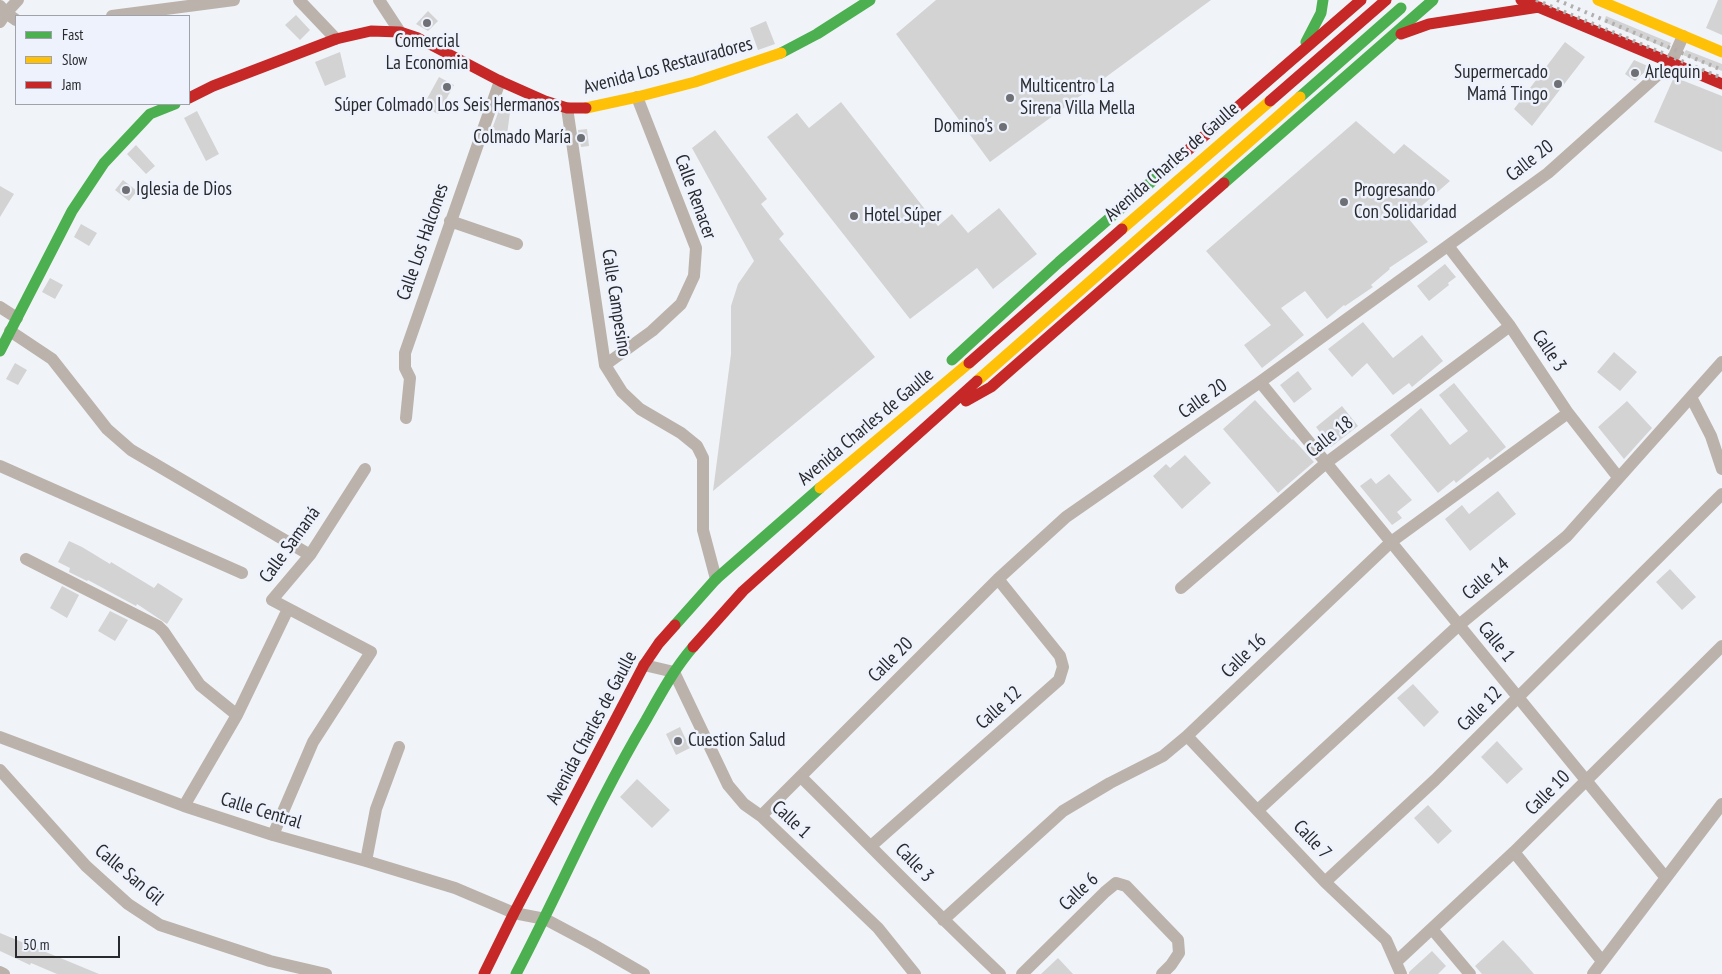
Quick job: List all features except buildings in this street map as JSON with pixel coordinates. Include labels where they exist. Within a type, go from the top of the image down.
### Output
[{"type":"main road","name":"Avenida Los Restauradores","points":[[190,98],[213,86],[336,39],[371,31],[400,32],[418,38],[500,81],[545,101],[568,108],[584,108],[638,97],[734,70],[777,55],[817,34],[870,0]]},
{"type":"main road","points":[[1302,51],[1321,13],[1323,0]]},
{"type":"main road","points":[[946,365],[1059,262],[1361,0]]},
{"type":"main road","name":"Avenida Charles de Gaulle","points":[[484,974],[644,665],[659,643],[716,579],[828,481],[919,406],[1386,0]]},
{"type":"main road","points":[[932,420],[991,387],[1433,0]]},
{"type":"main road","points":[[1521,0],[1722,84]]},
{"type":"main road","points":[[1598,0],[1722,52]]},
{"type":"main road","points":[[1387,39],[1429,24],[1539,7]]},
{"type":"main road","name":"Avenida Charles de Gaulle","points":[[516,974],[545,919],[619,765],[674,672],[684,657],[743,591],[932,420],[1401,8]]},
{"type":"main road","points":[[0,351],[72,211],[104,163],[150,114],[172,105]]},
{"type":"main road","points":[[919,406],[926,384]]},
{"type":"street","points":[[6,15],[18,0]]},
{"type":"street","points":[[120,15],[234,0]]},
{"type":"street","points":[[299,0],[336,39]]},
{"type":"street","points":[[379,0],[400,32]]},
{"type":"street","name":"Calle 20","points":[[761,816],[998,579],[1066,517],[1260,382],[1548,173],[1672,63],[1683,36]]},
{"type":"street","name":"Calle Los Halcones","points":[[406,418],[410,378],[405,368],[405,353],[500,81]]},
{"type":"street","name":"Calle Renacer","points":[[605,365],[652,331],[681,304],[694,276],[696,248],[638,97]]},
{"type":"street","name":"Calle Campesino","points":[[568,108],[605,365],[622,392],[640,410],[681,432],[697,446],[703,458],[703,530],[716,579]]},
{"type":"street","points":[[450,221],[517,244]]},
{"type":"street","name":"Calle 3","points":[[1448,246],[1510,326],[1568,413],[1618,477]]},
{"type":"street","points":[[0,307],[16,318]]},
{"type":"street","name":"Calle 18","points":[[1182,588],[1326,463],[1510,326]]},
{"type":"street","points":[[10,331],[52,359],[107,429],[131,450],[310,555]]},
{"type":"street","name":"Calle 14","points":[[1258,810],[1458,625],[1567,536],[1722,362]]},
{"type":"street","name":"Calle 1","points":[[1260,382],[1666,878]]},
{"type":"street","points":[[1691,397],[1711,436],[1722,469]]},
{"type":"street","name":"Calle 16","points":[[943,920],[1064,811],[1110,783],[1163,756],[1188,736],[1390,542],[1568,413]]},
{"type":"street","points":[[0,466],[242,573]]},
{"type":"street","name":"Calle Samaná","points":[[274,835],[313,742],[371,652],[272,600],[310,555],[365,469]]},
{"type":"street","name":"Calle 12","points":[[1325,882],[1435,780],[1722,494]]},
{"type":"street","points":[[26,559],[158,626],[200,685],[237,715]]},
{"type":"street","name":"Calle 12","points":[[872,846],[1059,680],[1063,667],[1060,656],[998,579]]},
{"type":"street","points":[[184,806],[237,715],[288,609]]},
{"type":"street","name":"Calle 10","points":[[1396,961],[1514,852],[1722,646]]},
{"type":"street","points":[[644,665],[674,672]]},
{"type":"street","name":"Calle 1","points":[[674,672],[728,785],[744,804],[761,816],[878,928],[915,974]]},
{"type":"street","name":"Calle 7","points":[[1188,736],[1325,882],[1386,940],[1401,974]]},
{"type":"street","name":"Calle Central","points":[[0,737],[184,806],[274,835],[455,888],[514,913],[545,919],[644,974]]},
{"type":"street","points":[[366,861],[376,809],[399,747]]},
{"type":"street","name":"Calle San Gil","points":[[0,770],[86,866],[128,904],[160,925],[270,961],[326,974]]},
{"type":"street","name":"Calle 3","points":[[801,777],[872,846],[943,920],[1000,974]]},
{"type":"street","points":[[1593,974],[1722,804]]},
{"type":"street","points":[[1514,852],[1602,961]]},
{"type":"street","name":"Calle 6","points":[[1022,974],[1116,883],[1126,886],[1178,940],[1179,953],[1162,974]]},
{"type":"street","points":[[1432,929],[1470,974]]},
{"type":"street","points":[[0,972],[4,974]]},
{"type":"railway","points":[[1536,0],[1722,78]]},
{"type":"railway","points":[[1557,0],[1722,70]]},
{"type":"traffic: fast","points":[[781,53],[817,34],[870,0]]},
{"type":"traffic: fast","points":[[1306,42],[1321,13],[1323,0]]},
{"type":"traffic: fast","points":[[1224,183],[1433,0]]},
{"type":"traffic: fast","points":[[1300,97],[1401,8]]},
{"type":"traffic: fast","points":[[0,351],[72,211],[104,163],[150,114],[172,105]]},
{"type":"traffic: fast","points":[[952,360],[1059,262],[1180,157]]},
{"type":"traffic: fast","points":[[675,625],[716,579],[820,488]]},
{"type":"traffic: fast","points":[[516,974],[611,782],[668,682],[693,647]]},
{"type":"traffic: slow","points":[[1598,0],[1722,52]]},
{"type":"traffic: slow","points":[[586,108],[695,82],[781,53]]},
{"type":"traffic: slow","points":[[977,381],[1300,97]]},
{"type":"traffic: slow","points":[[1122,229],[1270,101]]},
{"type":"traffic: slow","points":[[820,488],[969,363]]},
{"type":"traffic: jam","points":[[1180,157],[1361,0]]},
{"type":"traffic: jam","points":[[1270,101],[1386,0]]},
{"type":"traffic: jam","points":[[1521,0],[1722,84]]},
{"type":"traffic: jam","points":[[1401,34],[1429,24],[1539,7]]},
{"type":"traffic: jam","points":[[190,98],[213,86],[336,39],[371,31],[400,32],[418,38],[500,81],[545,101],[567,108],[586,108]]},
{"type":"traffic: jam","points":[[966,401],[991,387],[1224,183]]},
{"type":"traffic: jam","points":[[969,363],[1122,229]]},
{"type":"traffic: jam","points":[[693,647],[743,591],[977,381]]},
{"type":"traffic: jam","points":[[484,974],[644,665],[659,643],[675,625]]},
{"type":"place","name":"Comercial La Economia","points":[[427,23]]},
{"type":"place","name":"Arlequin","points":[[1635,73]]},
{"type":"place","name":"Supermercado Mamá Tingo","points":[[1558,84]]},
{"type":"place","name":"Súper Colmado Los Seis Hermanos","points":[[447,87]]},
{"type":"place","name":"Multicentro La Sirena Villa Mella","points":[[1010,98]]},
{"type":"place","name":"Domino's","points":[[1003,127]]},
{"type":"place","name":"Colmado María","points":[[581,138]]},
{"type":"place","name":"Iglesia de Dios","points":[[126,190]]},
{"type":"place","name":"Progresando Con Solidaridad","points":[[1344,202]]},
{"type":"place","name":"Hotel Súper","points":[[854,216]]},
{"type":"place","name":"Cuestion Salud","points":[[678,741]]}]
